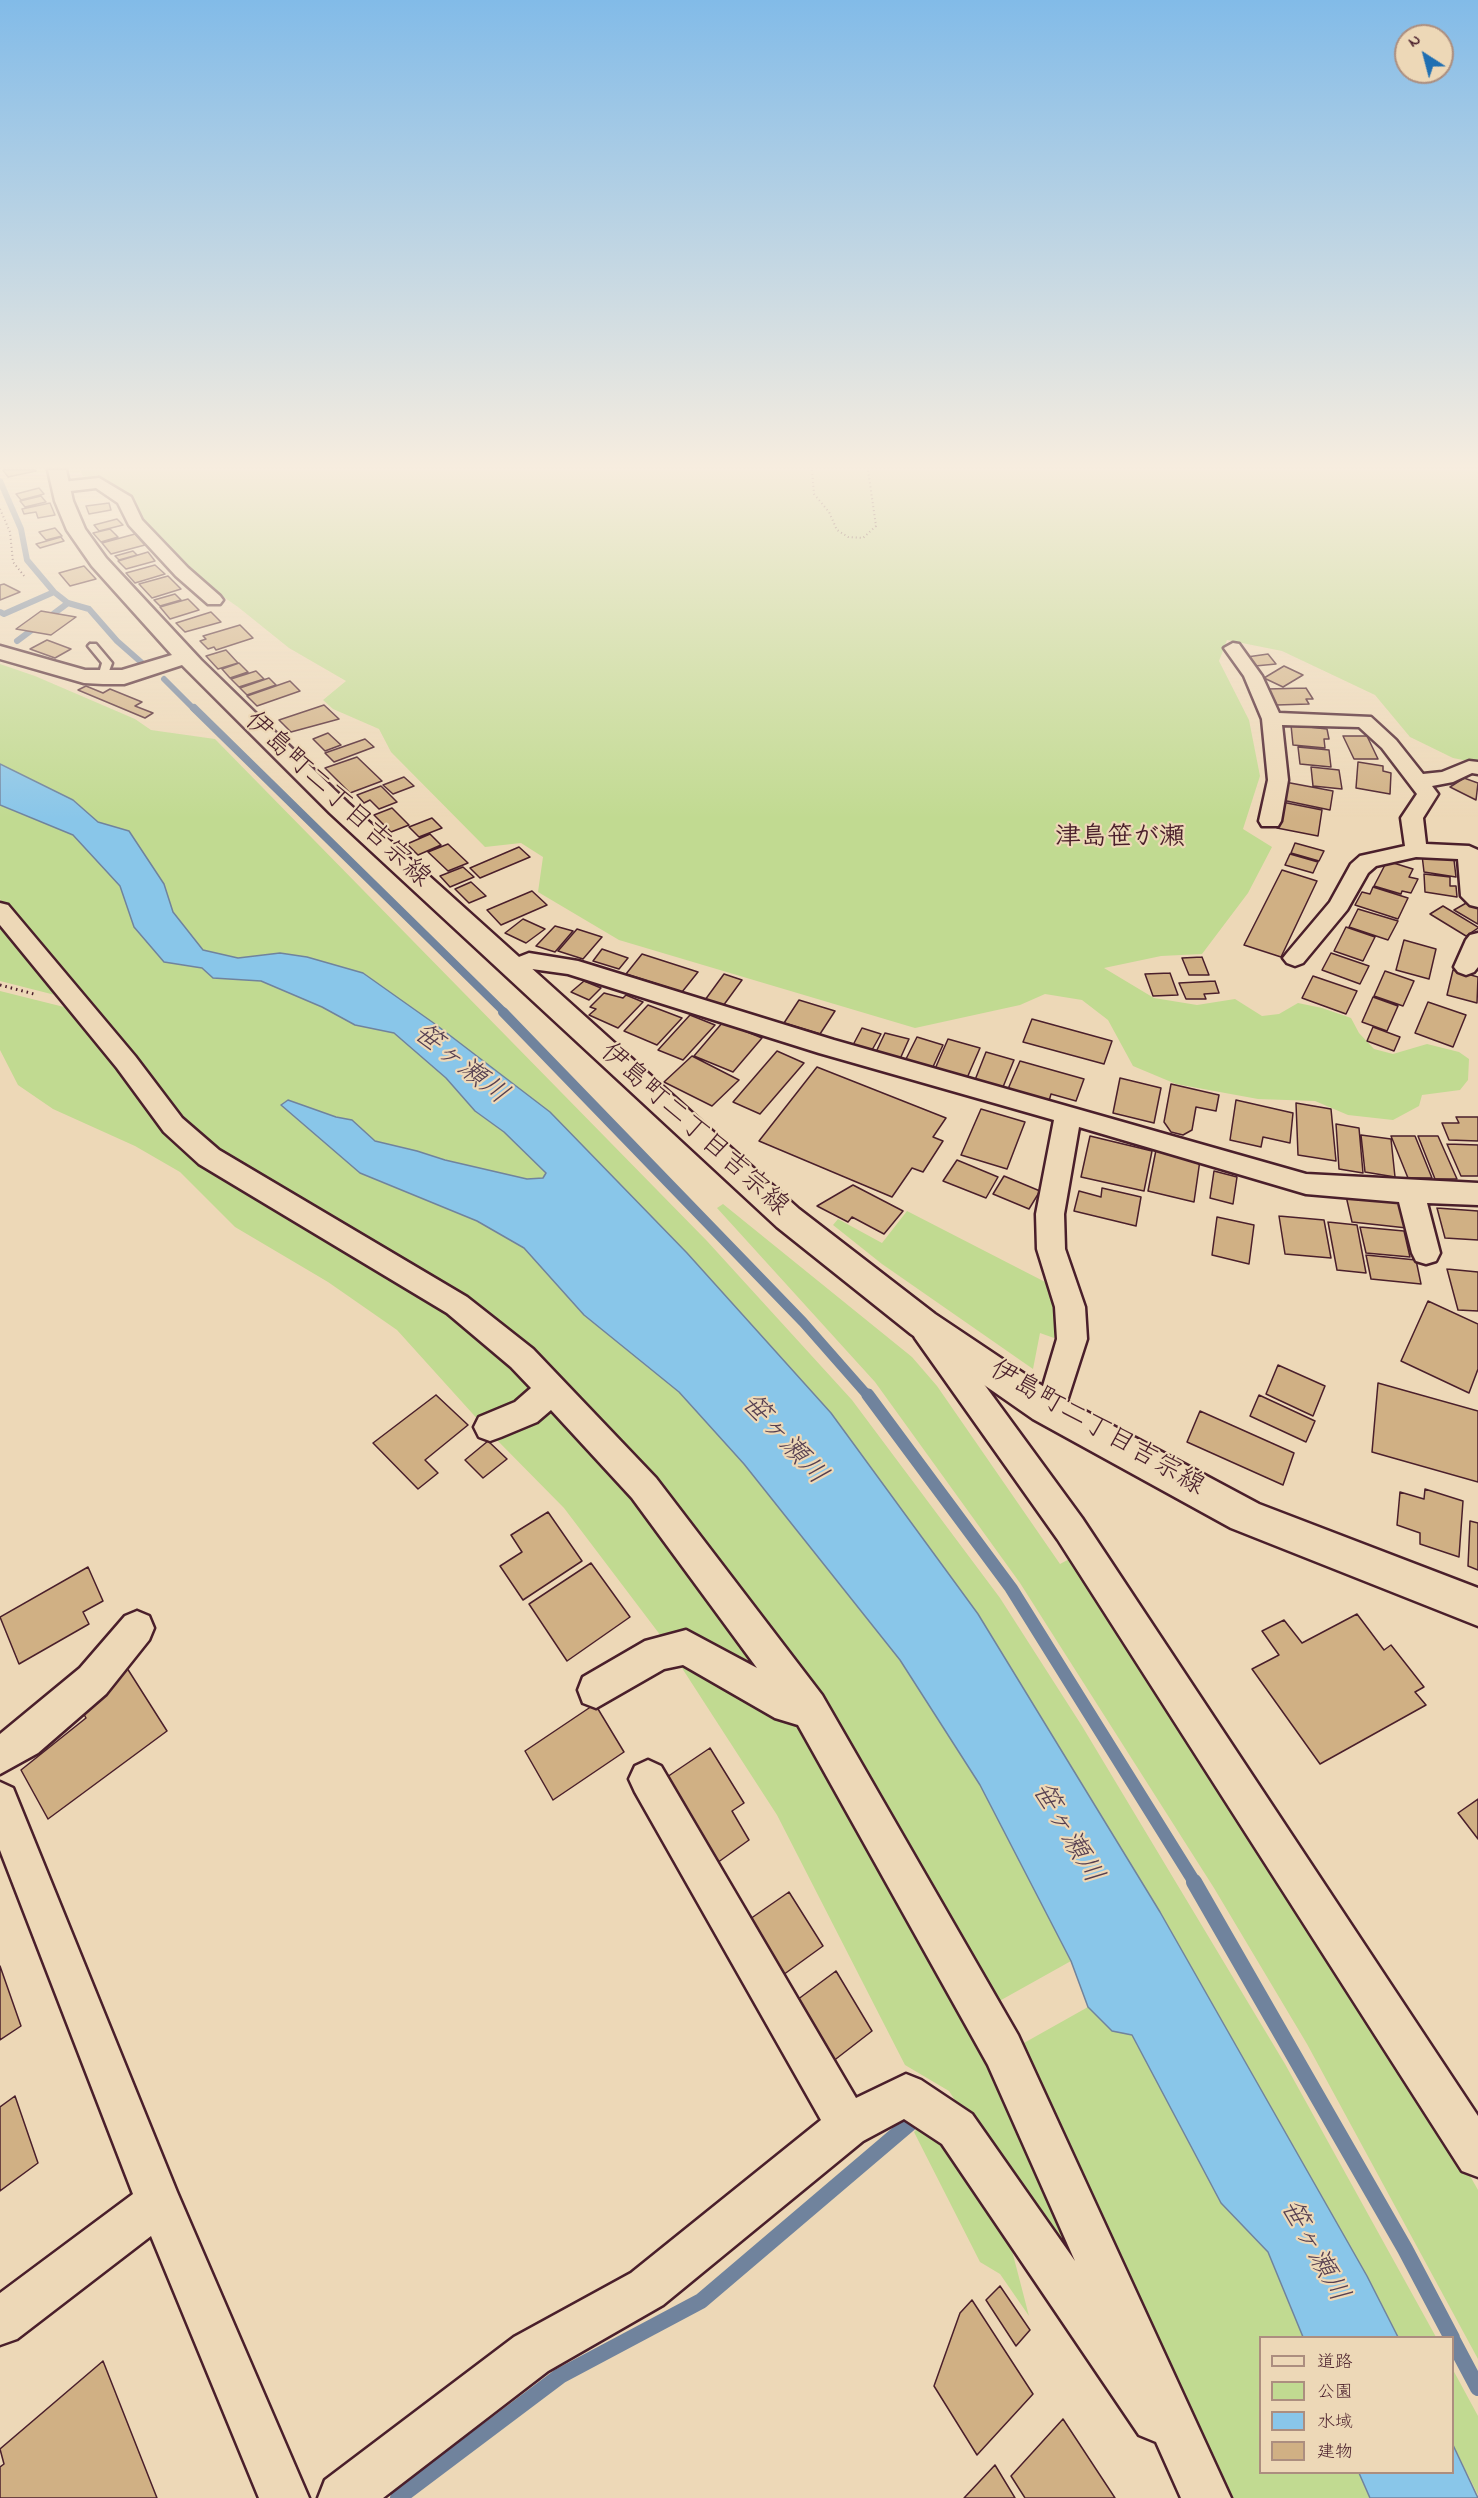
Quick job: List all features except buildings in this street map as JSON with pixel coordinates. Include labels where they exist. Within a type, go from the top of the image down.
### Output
[{"type":"street","name":"伊島町二丁目吉宗線","points":[[122,587],[186,657],[339,808],[771,1203],[923,1324],[1046,1408],[1245,1516],[1478,1606]]},
{"type":"street","points":[[199,587],[214,600]]},
{"type":"street","points":[[1233,648],[1253,676],[1272,719],[1278,780],[1270,821]]},
{"type":"street","points":[[0,652],[84,676],[103,677],[124,676],[186,657]]},
{"type":"street","points":[[1272,719],[1364,721],[1389,744],[1428,794],[1413,818],[1416,850]]},
{"type":"street","points":[[1418,781],[1446,778],[1469,767],[1478,768]]},
{"type":"street","points":[[1295,958],[1339,905],[1359,869],[1368,861],[1416,850],[1469,853],[1472,896],[1478,900]]},
{"type":"street","points":[[0,910],[126,1062],[173,1125],[209,1157],[457,1305],[522,1358],[644,1488],[809,1708],[1003,2050],[1203,2490]]},
{"type":"street","points":[[1466,967],[1478,940]]},
{"type":"street","points":[[514,968],[529,961],[570,966],[828,1047],[1306,1184],[1410,1192],[1478,1194]]},
{"type":"street","points":[[1046,1408],[1057,1389],[1072,1339],[1070,1307],[1052,1249],[1050,1214],[1068,1114]]},
{"type":"street","points":[[1410,1192],[1426,1252]]},
{"type":"street","points":[[923,1324],[1070,1529],[1478,2155]]},
{"type":"street","points":[[490,1427],[526,1412],[551,1390]]},
{"type":"street","points":[[0,1755],[25,1740],[93,1681],[137,1628]]},
{"type":"street","points":[[596,1690],[658,1653],[686,1647],[788,1705],[809,1708]]},
{"type":"street","points":[[648,1779],[848,2126]]},
{"type":"street","points":[[0,1801],[159,2202],[284,2498]]},
{"type":"street","points":[[343,2498],[531,2354],[647,2289],[848,2126],[906,2095],[957,2129],[1203,2490]]},
{"type":"street","points":[[0,2322],[159,2202]]},
{"type":"lane","points":[[93,646],[107,663],[103,677]]},
{"type":"green space","points":[[208,587],[1478,587],[1478,763],[1453,758],[1410,737],[1375,695],[1282,651],[1227,640],[1219,661],[1249,720],[1260,776],[1243,829],[1272,847],[1248,893],[1202,954],[1161,956],[1104,968],[1154,998],[1197,1005],[1235,999],[1262,1016],[1279,1014],[1298,1003],[1322,1008],[1351,1018],[1359,1033],[1374,1049],[1393,1054],[1427,1044],[1459,1052],[1469,1059],[1468,1080],[1460,1090],[1422,1095],[1419,1106],[1393,1120],[1348,1115],[1315,1101],[1258,1099],[1176,1084],[1133,1066],[1108,1020],[1082,1000],[1045,994],[1020,1005],[915,1028],[619,940],[538,892],[543,857],[521,843],[485,847],[391,752],[379,729],[333,709],[323,700],[346,681],[289,648]]},
{"type":"green space","points":[[0,664],[35,676],[135,719],[151,730],[215,739],[707,1241],[852,1400],[1000,1598],[1082,1726],[1285,2064],[1435,2336],[1397,2336],[1367,2276],[1160,1912],[978,1614],[831,1413],[687,1253],[550,1113],[435,1024],[363,973],[307,957],[280,953],[238,958],[203,950],[173,912],[164,884],[129,831],[98,822],[73,800],[0,764]]},
{"type":"green space","points":[[0,805],[73,835],[120,886],[134,927],[164,962],[202,968],[213,978],[261,981],[322,1007],[355,1025],[394,1033],[446,1078],[475,1111],[504,1132],[546,1173],[543,1178],[527,1179],[445,1160],[375,1141],[352,1120],[336,1117],[477,1221],[524,1248],[584,1315],[679,1392],[744,1464],[900,1660],[980,1785],[1071,1961],[994,2004],[876,1800],[529,1353],[214,1153],[179,1121],[133,1058],[0,899]]},
{"type":"green space","points":[[0,923],[63,997],[0,981]]},
{"type":"green space","points":[[0,991],[72,1009],[119,1065],[164,1129],[451,1310],[540,1390],[481,1423],[397,1330],[328,1282],[235,1227],[180,1172],[135,1146],[53,1109],[18,1085],[0,1050]]},
{"type":"green space","points":[[723,1204],[912,1357],[937,1386],[1060,1564],[1073,1557],[1453,2146],[1478,2190],[1478,2359],[1307,2044],[1214,1888],[1020,1583],[875,1382],[717,1208]]},
{"type":"green space","points":[[907,1211],[1051,1285],[1058,1319],[1054,1338],[1040,1333],[1033,1369],[882,1264],[833,1225],[838,1219],[882,1243]]},
{"type":"green space","points":[[551,1401],[635,1494],[784,1694],[664,1640],[564,1508],[493,1436]]},
{"type":"green space","points":[[694,1660],[795,1720],[860,1813],[991,2055],[1128,2366],[949,2091],[905,2065],[777,1815],[680,1665]]},
{"type":"green space","points":[[1088,2007],[1112,2031],[1132,2035],[1221,2202],[1268,2252],[1303,2336],[1259,2336],[1259,2474],[1359,2474],[1370,2498],[1219,2498],[1015,2048]]},
{"type":"green space","points":[[924,2122],[947,2136],[1004,2220],[1029,2316],[1000,2274],[980,2262],[914,2132]]},
{"type":"green space","points":[[1454,2372],[1478,2416],[1478,2495],[1454,2447]]},
{"type":"water","name":"笹ヶ瀬川","points":[[0,764],[73,800],[98,822],[129,831],[164,884],[173,912],[203,950],[238,958],[280,953],[307,957],[363,973],[435,1024],[550,1112],[687,1253],[831,1413],[978,1614],[1160,1912],[1367,2276],[1397,2336],[1303,2336],[1268,2252],[1221,2203],[1132,2035],[1112,2031],[1088,2007],[1071,1961],[980,1785],[900,1660],[744,1464],[679,1392],[584,1315],[524,1248],[477,1221],[360,1173],[281,1105],[288,1100],[336,1117],[352,1120],[375,1141],[445,1160],[527,1179],[543,1178],[546,1173],[504,1132],[475,1111],[446,1078],[394,1033],[355,1025],[322,1007],[261,981],[213,978],[202,968],[164,962],[134,927],[120,886],[73,835],[0,805]]},
{"type":"water","points":[[1454,2447],[1478,2498],[1370,2498],[1359,2474],[1454,2474]]},
{"type":"waterway","points":[[49,587],[54,592]]},
{"type":"waterway","points":[[0,612],[4,614],[54,592]]},
{"type":"waterway","points":[[54,592],[68,603]]},
{"type":"waterway","points":[[17,641],[68,603]]},
{"type":"waterway","points":[[68,603],[89,609],[117,641],[142,663]]},
{"type":"waterway","points":[[164,679],[195,710]]},
{"type":"waterway","points":[[194,708],[505,1013]]},
{"type":"waterway","points":[[503,1012],[803,1322],[869,1397]]},
{"type":"waterway","points":[[868,1395],[1011,1588],[1195,1883]]},
{"type":"waterway","points":[[1194,1882],[1405,2249],[1451,2336]]},
{"type":"waterway","points":[[398,2498],[560,2376],[701,2301],[915,2119]]},
{"type":"waterway","points":[[1454,2343],[1478,2388]]},
{"type":"district","name":"津島笹が瀬","points":[[1120,840]]}]
